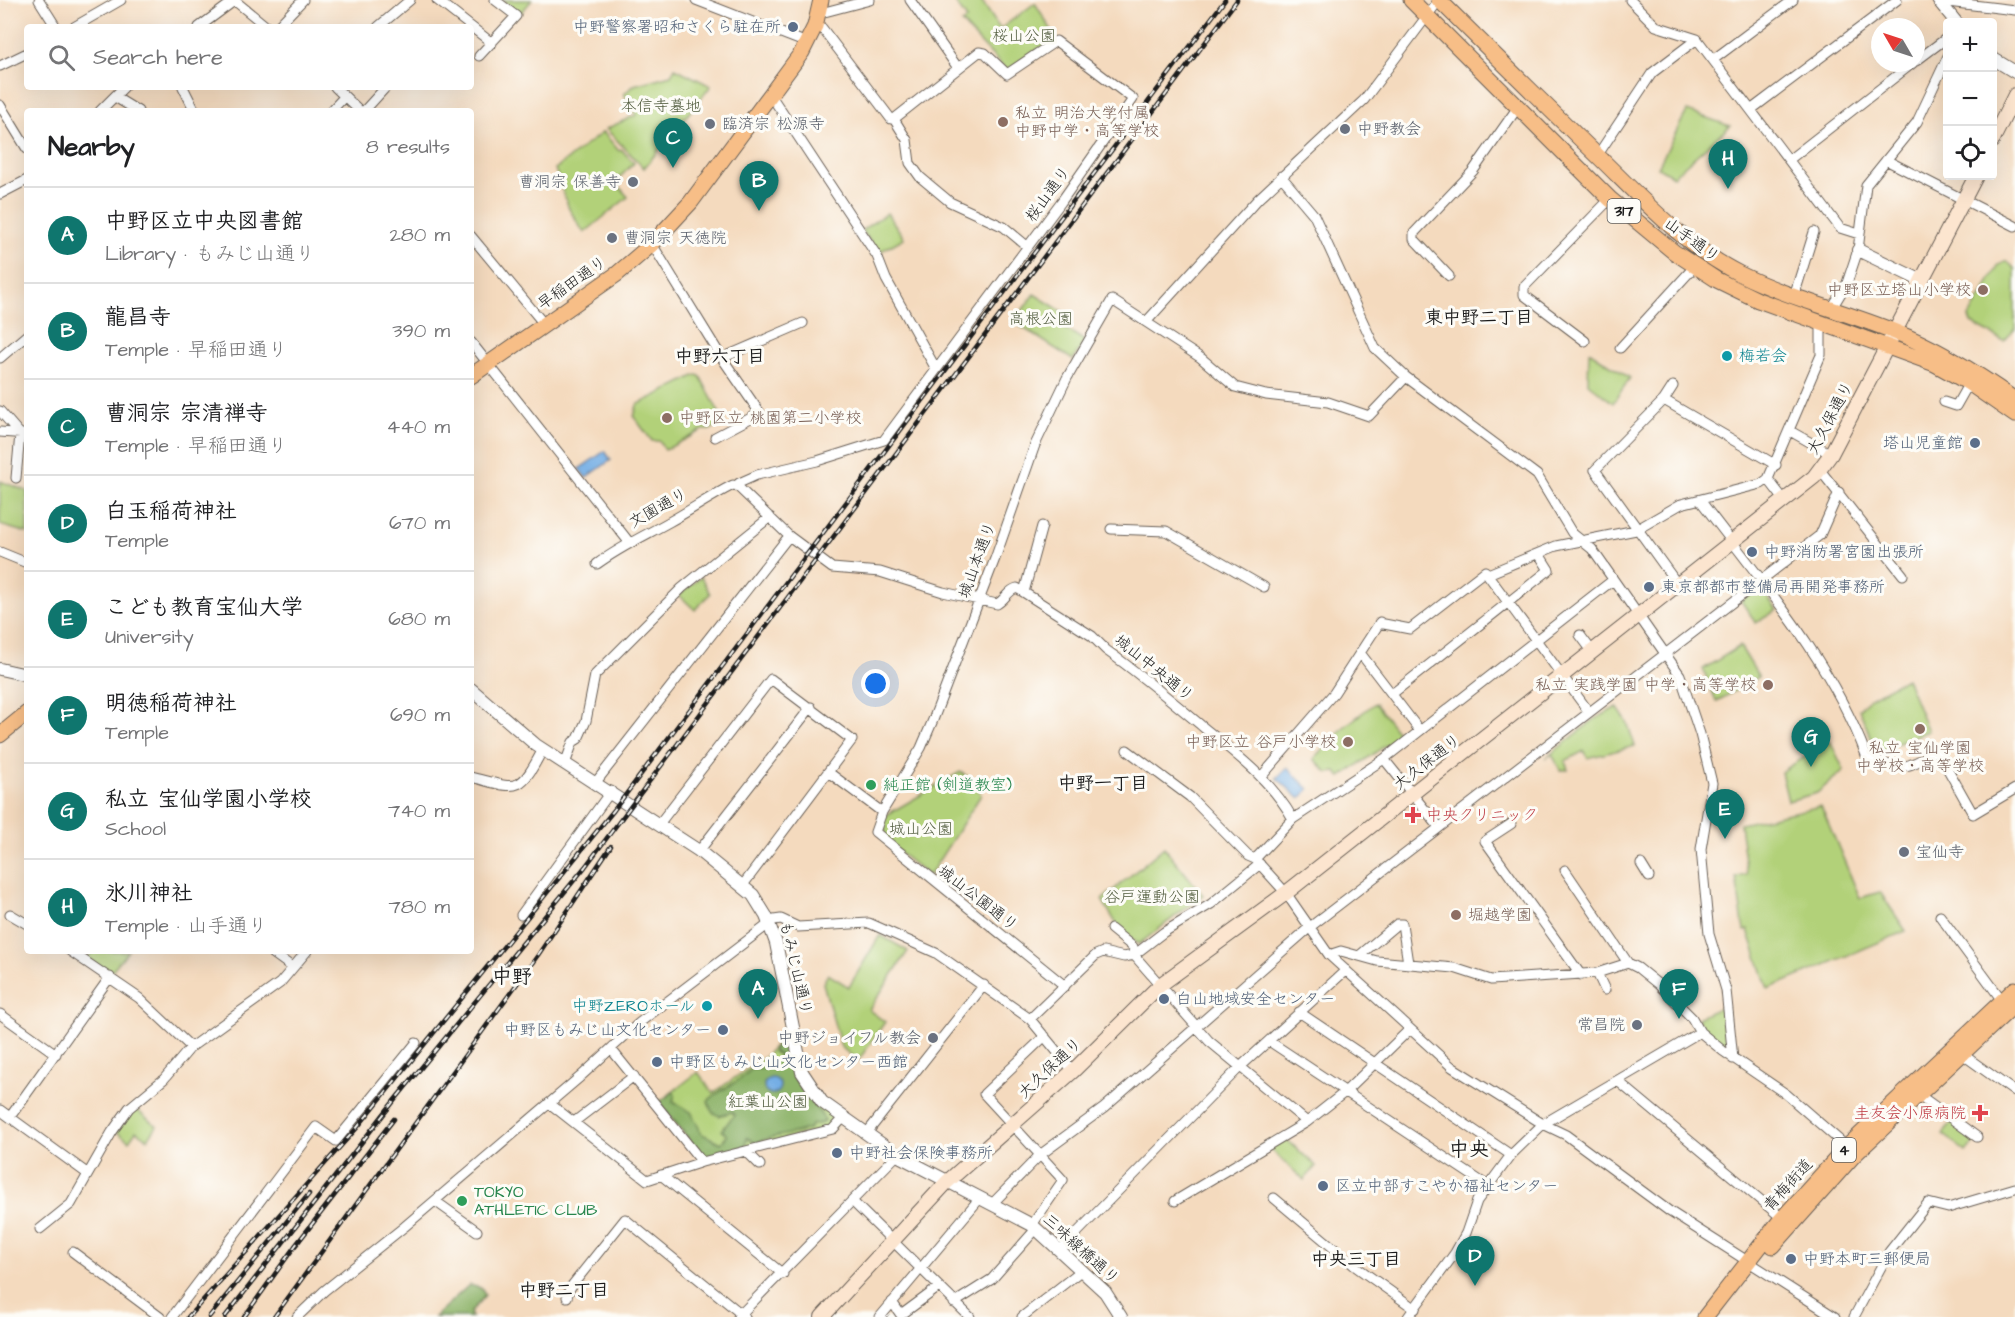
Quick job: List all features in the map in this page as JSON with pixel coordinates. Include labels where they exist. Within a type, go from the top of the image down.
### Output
[{"type":"main road","name":"山手通り","points":[[1411,0],[1424,21],[1518,107],[1610,200],[1695,266],[1758,300],[1935,364],[2015,415]]},
{"type":"main road","name":"山手通り","points":[[1439,0],[1597,156],[1684,237],[1707,254],[1740,274],[1895,332],[1977,373],[2015,400]]},
{"type":"main road","name":"早稲田通り","points":[[474,374],[617,274],[652,244],[691,202],[807,43],[818,13]]},
{"type":"main road","points":[[1997,131],[2015,95]]},
{"type":"main road","name":"大久保通り","points":[[822,1317],[946,1182],[1073,1071],[1160,985],[1286,893],[1412,795],[1785,501],[1820,470],[1831,454],[1974,180]]},
{"type":"main road","points":[[0,735],[24,715]]},
{"type":"main road","name":"青梅街道","points":[[1705,1317],[1751,1264],[1854,1155],[1962,1054],[2009,1005],[2015,989]]},
{"type":"main road","name":"青梅街道","points":[[1718,1317],[1782,1218],[1847,1147],[2009,1005]]},
{"type":"street","points":[[39,0],[54,24]]},
{"type":"street","points":[[79,24],[121,0]]},
{"type":"street","points":[[203,24],[234,0],[263,24]]},
{"type":"street","points":[[280,24],[303,0]]},
{"type":"street","points":[[382,24],[410,0]]},
{"type":"street","points":[[437,0],[468,24]]},
{"type":"street","points":[[479,56],[516,15],[495,0]]},
{"type":"street","points":[[696,0],[807,43]]},
{"type":"street","points":[[870,0],[818,13],[822,28],[891,119],[894,119],[907,140],[910,163],[920,177],[950,202],[1004,227],[1028,247]]},
{"type":"street","points":[[894,119],[958,68],[910,0]]},
{"type":"street","points":[[1406,377],[1370,416],[1328,402],[1243,390],[1147,321],[1281,176],[1364,100],[1439,0]]},
{"type":"street","points":[[1630,0],[1656,26],[1697,39],[1840,228],[1858,234]]},
{"type":"street","points":[[1714,59],[1793,0]]},
{"type":"street","points":[[1752,110],[1896,0]]},
{"type":"street","points":[[1938,1],[2015,10]]},
{"type":"street","points":[[1938,1],[1953,18]]},
{"type":"street","points":[[474,29],[492,43]]},
{"type":"street","points":[[1597,156],[1652,73],[1697,39]]},
{"type":"street","points":[[1925,54],[1943,40]]},
{"type":"street","name":"桜山通り","points":[[936,369],[1028,247],[1133,99],[1056,41],[1007,74],[986,53],[979,52],[958,68]]},
{"type":"street","points":[[2,62],[24,54]]},
{"type":"street","points":[[1997,61],[2015,72]]},
{"type":"street","points":[[1832,308],[1847,283],[1858,250],[1858,234],[1866,185],[1917,122],[1943,65]]},
{"type":"street","points":[[1790,159],[1902,72]]},
{"type":"street","points":[[103,108],[121,90]]},
{"type":"street","points":[[184,90],[194,108]]},
{"type":"street","points":[[338,90],[358,108]]},
{"type":"street","points":[[365,108],[383,90]]},
{"type":"street","points":[[770,93],[877,256],[886,279],[936,369]]},
{"type":"street","points":[[115,97],[133,108]]},
{"type":"street","points":[[335,108],[344,97]]},
{"type":"street","points":[[0,105],[24,144]]},
{"type":"street","points":[[1449,276],[1414,239],[1414,232],[1473,171],[1518,107]]},
{"type":"street","points":[[1886,160],[2015,226]]},
{"type":"street","points":[[1281,176],[1314,215],[1375,348],[1406,377],[1536,476],[1572,533],[1592,549],[1680,675],[1712,783],[1710,805],[1700,846],[1709,934],[1726,990],[1733,1059]]},
{"type":"street","points":[[0,194],[24,182]]},
{"type":"street","points":[[1585,341],[1524,295],[1524,287],[1610,200]]},
{"type":"street","points":[[1794,296],[1814,232]]},
{"type":"street","points":[[474,240],[544,324]]},
{"type":"street","points":[[652,244],[722,358],[760,413],[715,437]]},
{"type":"street","points":[[1858,250],[1922,281]]},
{"type":"street","points":[[1620,348],[1695,266]]},
{"type":"street","name":"城山本通り","points":[[875,832],[882,812],[921,747],[1035,445],[1063,386],[1112,300],[1147,321]]},
{"type":"street","points":[[1488,574],[1556,546],[1584,543],[1636,530],[1681,504],[1761,484],[1768,479],[1776,465],[1821,355],[1821,321]]},
{"type":"street","points":[[722,358],[803,323]]},
{"type":"street","points":[[0,358],[24,338]]},
{"type":"street","points":[[474,346],[629,542]]},
{"type":"street","name":"文園通り","points":[[597,564],[629,542],[674,520],[709,497],[733,485],[737,486],[757,475],[817,461],[884,440],[936,369]]},
{"type":"street","points":[[1944,402],[1956,406],[1968,383]]},
{"type":"street","points":[[1672,386],[1664,400],[1595,470],[1636,530],[1678,585]]},
{"type":"street","points":[[1664,400],[1776,465]]},
{"type":"street","points":[[0,411],[23,434]]},
{"type":"street","points":[[1790,431],[1831,454]]},
{"type":"street","points":[[0,432],[23,434]]},
{"type":"street","points":[[16,478],[23,434]]},
{"type":"street","points":[[1820,470],[1903,575]]},
{"type":"street","points":[[1768,479],[1785,501]]},
{"type":"street","points":[[737,486],[789,536],[832,568],[880,572],[978,601],[997,604],[1011,589],[1017,588],[1024,592],[1042,526]]},
{"type":"street","points":[[992,1204],[1040,1155],[1104,1108],[1310,927],[1820,535],[1839,492]]},
{"type":"street","points":[[1700,500],[1788,615],[1844,703],[1866,755],[1888,767],[1910,766],[1937,750],[1973,814],[2015,789]]},
{"type":"street","points":[[565,764],[573,742],[578,739],[586,721],[595,675],[682,588],[770,517]]},
{"type":"street","points":[[1111,529],[1166,531],[1264,587]]},
{"type":"street","points":[[596,782],[789,536]]},
{"type":"street","points":[[0,552],[24,562]]},
{"type":"street","points":[[1392,694],[1549,570],[1539,554]]},
{"type":"street","points":[[1261,777],[1334,693],[1361,654],[1379,622],[1410,629],[1485,571],[1589,711]]},
{"type":"street","points":[[1030,1019],[1096,955],[1103,952],[1124,957],[1134,955],[1164,932],[1211,904],[1257,862],[1293,819],[1384,759],[1613,580]]},
{"type":"street","name":"城山中央通り","points":[[1024,592],[1092,636],[1261,777],[1293,819]]},
{"type":"street","points":[[1580,635],[1592,651]]},
{"type":"street","points":[[1361,654],[1420,731]]},
{"type":"street","points":[[0,669],[24,674]]},
{"type":"street","points":[[659,824],[771,679],[810,707],[852,740],[743,885]]},
{"type":"street","name":"もみじ山通り","points":[[474,692],[543,749],[611,791],[699,851],[743,885],[758,902],[776,943],[804,1077],[822,1102],[843,1118],[897,1155],[946,1182]]},
{"type":"street","points":[[699,851],[810,707]]},
{"type":"street","points":[[474,778],[508,787],[518,786],[528,778],[543,749]]},
{"type":"street","points":[[1127,750],[1190,798],[1248,856],[1257,862],[1286,893],[1329,956],[1452,1067],[1543,1124],[1566,1135],[1669,1211],[1835,1317]]},
{"type":"street","points":[[1384,759],[1439,828]]},
{"type":"street","points":[[828,772],[882,812]]},
{"type":"street","points":[[521,915],[611,791]]},
{"type":"street","points":[[1510,824],[1485,841],[1581,975]]},
{"type":"street","name":"城山公園通り","points":[[875,832],[1065,986]]},
{"type":"street","points":[[1641,864],[1649,877]]},
{"type":"street","points":[[1565,870],[1628,963],[1638,968],[1659,986],[1692,1018],[1700,1032],[1733,1059],[1786,1094],[1847,1147]]},
{"type":"street","points":[[10,914],[24,922]]},
{"type":"street","points":[[1940,916],[2009,1005]]},
{"type":"street","points":[[297,1317],[324,1291],[508,1139],[639,1023],[769,923],[782,919],[798,927],[860,923],[878,925],[936,953],[1030,1019],[1073,1071]]},
{"type":"street","points":[[1359,956],[1397,924],[1402,924],[1408,963]]},
{"type":"street","points":[[1112,929],[1133,947],[1134,955],[1209,1041],[1307,1122]]},
{"type":"street","points":[[1329,956],[1341,951],[1359,956],[1454,968],[1491,980],[1581,975],[1597,973],[1628,963]]},
{"type":"street","points":[[75,954],[139,998],[191,1047]]},
{"type":"street","points":[[274,954],[292,967]]},
{"type":"street","points":[[40,1229],[68,1209],[129,1108],[164,1079],[191,1047],[279,983],[304,954]]},
{"type":"street","points":[[1060,1250],[1239,1068],[1346,970]]},
{"type":"street","points":[[1597,973],[1605,990]]},
{"type":"street","points":[[10,1117],[110,976]]},
{"type":"street","points":[[869,1135],[870,1129],[984,985]]},
{"type":"street","points":[[1299,1012],[1511,1155]]},
{"type":"street","points":[[0,1014],[56,1054]]},
{"type":"street","points":[[1175,1201],[1307,1122],[1345,1092],[1409,1030]]},
{"type":"street","points":[[1408,1317],[1455,1253],[1466,1233],[1477,1202],[1511,1155],[1543,1124],[1619,1082],[1700,1032]]},
{"type":"street","points":[[954,1303],[992,1279],[1034,1227],[1063,1180],[984,1094],[1045,1036]]},
{"type":"street","points":[[1269,1041],[1488,1186]]},
{"type":"street","points":[[307,1121],[336,1142],[416,1043]]},
{"type":"street","points":[[611,1049],[702,1162]]},
{"type":"street","points":[[1962,1054],[2015,1092]]},
{"type":"street","points":[[574,1122],[634,1076]]},
{"type":"street","points":[[1619,1082],[1782,1218]]},
{"type":"street","points":[[1919,1095],[1977,1137]]},
{"type":"street","points":[[549,1103],[647,1180],[702,1162],[833,1129],[843,1118]]},
{"type":"street","points":[[0,1110],[88,1174]]},
{"type":"street","points":[[172,1317],[316,1127]]},
{"type":"street","points":[[746,1151],[760,1165]]},
{"type":"street","points":[[567,1297],[570,1288],[625,1219],[741,1316],[897,1155]]},
{"type":"street","points":[[657,1177],[783,1275]]},
{"type":"street","name":"三味線橋通り","points":[[946,1182],[1034,1227],[1112,1299],[1121,1317]]},
{"type":"street","points":[[1854,1317],[1889,1252],[1928,1203],[1948,1208],[2015,1188]]},
{"type":"street","points":[[880,1317],[919,1267],[980,1198]]},
{"type":"street","points":[[1274,1198],[1355,1266],[1415,1309]]},
{"type":"street","points":[[435,1201],[477,1231]]},
{"type":"street","points":[[853,1202],[939,1287],[962,1315]]},
{"type":"street","points":[[73,1252],[160,1317]]},
{"type":"street","points":[[1022,1317],[1082,1270]]},
{"type":"street","points":[[892,1302],[901,1315],[939,1287]]},
{"type":"green space","points":[[502,0],[532,0],[520,14]]},
{"type":"green space","name":"桜山公園","points":[[981,0],[1000,29],[1035,3],[1056,37],[1009,70],[1005,69],[962,23],[967,19],[955,2]]},
{"type":"green space","name":"本信寺墓地","points":[[675,68],[711,86],[644,168],[606,129],[636,115],[624,94],[634,85],[671,75]]},
{"type":"green space","points":[[1687,111],[1730,126],[1673,176],[1658,167]]},
{"type":"green space","points":[[603,132],[619,151],[621,149],[634,163],[615,182],[628,197],[584,233],[569,209],[555,169]]},
{"type":"green space","points":[[887,213],[904,238],[878,253],[862,230]]},
{"type":"green space","points":[[2007,261],[2015,269],[2015,329],[2004,341],[1971,323],[1969,317],[1999,265]]},
{"type":"green space","name":"高根公園","points":[[1034,294],[1068,315],[1061,326],[1085,341],[1073,360],[1014,322]]},
{"type":"green space","points":[[1589,351],[1630,378],[1613,403],[1588,383]]},
{"type":"green space","points":[[696,375],[700,376],[724,422],[665,450],[659,441],[652,441],[634,417],[637,405]]},
{"type":"green space","points":[[0,481],[24,490],[24,532],[0,525]]},
{"type":"green space","points":[[701,577],[710,594],[695,610],[679,595]]},
{"type":"green space","points":[[1760,587],[1777,610],[1756,623],[1741,601]]},
{"type":"green space","points":[[1740,646],[1759,677],[1716,702],[1703,669]]},
{"type":"green space","points":[[1906,678],[1928,731],[1882,750],[1874,745],[1859,709],[1870,698]]},
{"type":"green space","points":[[1375,703],[1400,735],[1341,777],[1336,772],[1328,773],[1314,759],[1344,727]]},
{"type":"green space","points":[[1617,707],[1627,722],[1635,746],[1588,758],[1584,751],[1565,761],[1568,770],[1560,770],[1552,754],[1546,758],[1595,719]]},
{"type":"green space","points":[[1830,741],[1844,770],[1817,793],[1788,801],[1781,772]]},
{"type":"green space","name":"城山公園","points":[[960,772],[972,779],[981,795],[929,876],[886,842],[883,817]]},
{"type":"green space","points":[[1821,806],[1860,898],[1880,892],[1906,931],[1768,989],[1748,930],[1744,931],[1736,877],[1747,875],[1740,824]]},
{"type":"green space","name":"谷戸運動公園","points":[[1164,847],[1203,895],[1139,944],[1122,933],[1102,900]]},
{"type":"green space","points":[[880,935],[908,951],[869,1010],[885,1022],[858,1061],[841,1047],[823,983],[828,974],[849,987]]},
{"type":"green space","points":[[91,954],[126,954],[109,974],[86,959]]},
{"type":"green space","points":[[1721,1007],[1725,1009],[1729,1049],[1725,1051],[1698,1020],[1699,1017]]},
{"type":"green space","name":"紅葉山公園","points":[[788,1028],[798,1074],[837,1118],[835,1127],[704,1158],[658,1103],[698,1072],[713,1093],[766,1056]]},
{"type":"green space","name":"紅葉山公園","points":[[778,1045],[787,1048],[795,1079],[825,1120],[803,1131],[756,1143],[747,1138],[745,1146],[729,1153],[704,1158],[659,1102],[673,1092],[675,1094],[673,1102],[691,1112],[702,1134],[721,1143],[727,1136],[722,1130],[734,1115],[732,1112],[719,1116],[712,1112],[708,1101],[751,1069],[762,1069],[765,1063],[775,1061],[780,1055],[773,1052],[773,1048]]},
{"type":"green space","points":[[134,1108],[157,1126],[148,1139],[136,1131],[129,1141],[116,1131]]},
{"type":"green space","points":[[1953,1122],[1976,1140],[1966,1152],[1943,1134]]},
{"type":"green space","points":[[1284,1137],[1316,1166],[1304,1180],[1268,1147]]},
{"type":"green space","points":[[469,1285],[481,1288],[485,1295],[470,1313],[472,1317],[434,1317]]},
{"type":"water","points":[[605,451],[611,460],[586,478],[579,469]]},
{"type":"water","points":[[1287,768],[1309,789],[1300,799],[1277,778]]},
{"type":"water","points":[[772,1078],[780,1086],[772,1094],[764,1086]]},
{"type":"railway","points":[[188,1317],[356,1129],[614,810],[1225,0]]},
{"type":"railway","points":[[225,1317],[394,1101],[585,867],[1237,0]]},
{"type":"railway","points":[[274,1317],[538,955],[611,846]]},
{"type":"railway","points":[[244,1317],[295,1246],[394,1119]]},
{"type":"railway","points":[[209,1317],[309,1194]]},
{"type":"place","name":"中野警察署昭和さくら駐在所","points":[[793,27]]},
{"type":"place","name":"私立 明治大学付属 中野中学・高等学校","points":[[1003,122]]},
{"type":"place","name":"臨済宗 松源寺","points":[[710,124]]},
{"type":"place","name":"中野教会","points":[[1345,129]]},
{"type":"place","name":"曹洞宗 宗清禅寺","points":[[673,168]]},
{"type":"place","name":"曹洞宗 保善寺","points":[[633,182]]},
{"type":"place","name":"氷川神社","points":[[1728,189]]},
{"type":"place","name":"龍昌寺","points":[[759,211]]},
{"type":"place","name":"曹洞宗 天徳院","points":[[612,238]]},
{"type":"place","name":"中野区立塔山小学校","points":[[1983,290]]},
{"type":"place","name":"梅若会","points":[[1727,356]]},
{"type":"place","name":"中野区立 桃園第二小学校","points":[[667,418]]},
{"type":"place","name":"塔山児童館","points":[[1975,443]]},
{"type":"place","name":"中野消防署宮園出張所","points":[[1752,552]]},
{"type":"place","name":"東京都都市整備局再開発事務所","points":[[1649,587]]},
{"type":"place","name":"私立 実践学園 中学・高等学校","points":[[1768,685]]},
{"type":"place","name":"私立 宝仙学園 中学校・高等学校","points":[[1920,729]]},
{"type":"place","name":"中野区立 谷戸小学校","points":[[1348,742]]},
{"type":"place","name":"私立 宝仙学園小学校","points":[[1811,767]]},
{"type":"place","name":"純正館 (剣道教室)","points":[[871,785]]},
{"type":"place","name":"中央クリニック","points":[[1413,815]]},
{"type":"place","name":"こども教育宝仙大学","points":[[1725,839]]},
{"type":"place","name":"宝仙寺","points":[[1904,852]]},
{"type":"place","name":"堀越学園","points":[[1456,915]]},
{"type":"place","name":"白山地域安全センター","points":[[1164,999]]},
{"type":"place","name":"中野ZEROホール","points":[[707,1006]]},
{"type":"place","name":"中野区立中央図書館","points":[[758,1019]]},
{"type":"place","name":"明徳稲荷神社","points":[[1679,1019]]},
{"type":"place","name":"常昌院","points":[[1637,1025]]},
{"type":"place","name":"中野区もみじ山文化センター","points":[[723,1030]]},
{"type":"place","name":"中野ジョイフル教会","points":[[933,1038]]},
{"type":"place","name":"中野区もみじ山文化センター西館","points":[[657,1062]]},
{"type":"place","name":"圭友会小原病院","points":[[1980,1113]]},
{"type":"place","name":"中野社会保険事務所","points":[[837,1153]]},
{"type":"place","name":"区立中部すこやか福祉センター","points":[[1323,1186]]},
{"type":"place","name":"TOKYO ATHLETIC CLUB","points":[[462,1201]]},
{"type":"place","name":"中野本町三郵便局","points":[[1791,1259]]},
{"type":"place","name":"白玉稲荷神社","points":[[1475,1286]]},
{"type":"district","name":"東中野二丁目","points":[[1479,317]]},
{"type":"district","name":"中野六丁目","points":[[720,356]]},
{"type":"district","name":"中野一丁目","points":[[1103,783]]},
{"type":"district","name":"中野","points":[[512,977]]},
{"type":"district","name":"中央","points":[[1469,1150]]},
{"type":"district","name":"中央三丁目","points":[[1356,1259]]},
{"type":"district","name":"中野二丁目","points":[[564,1290]]}]
